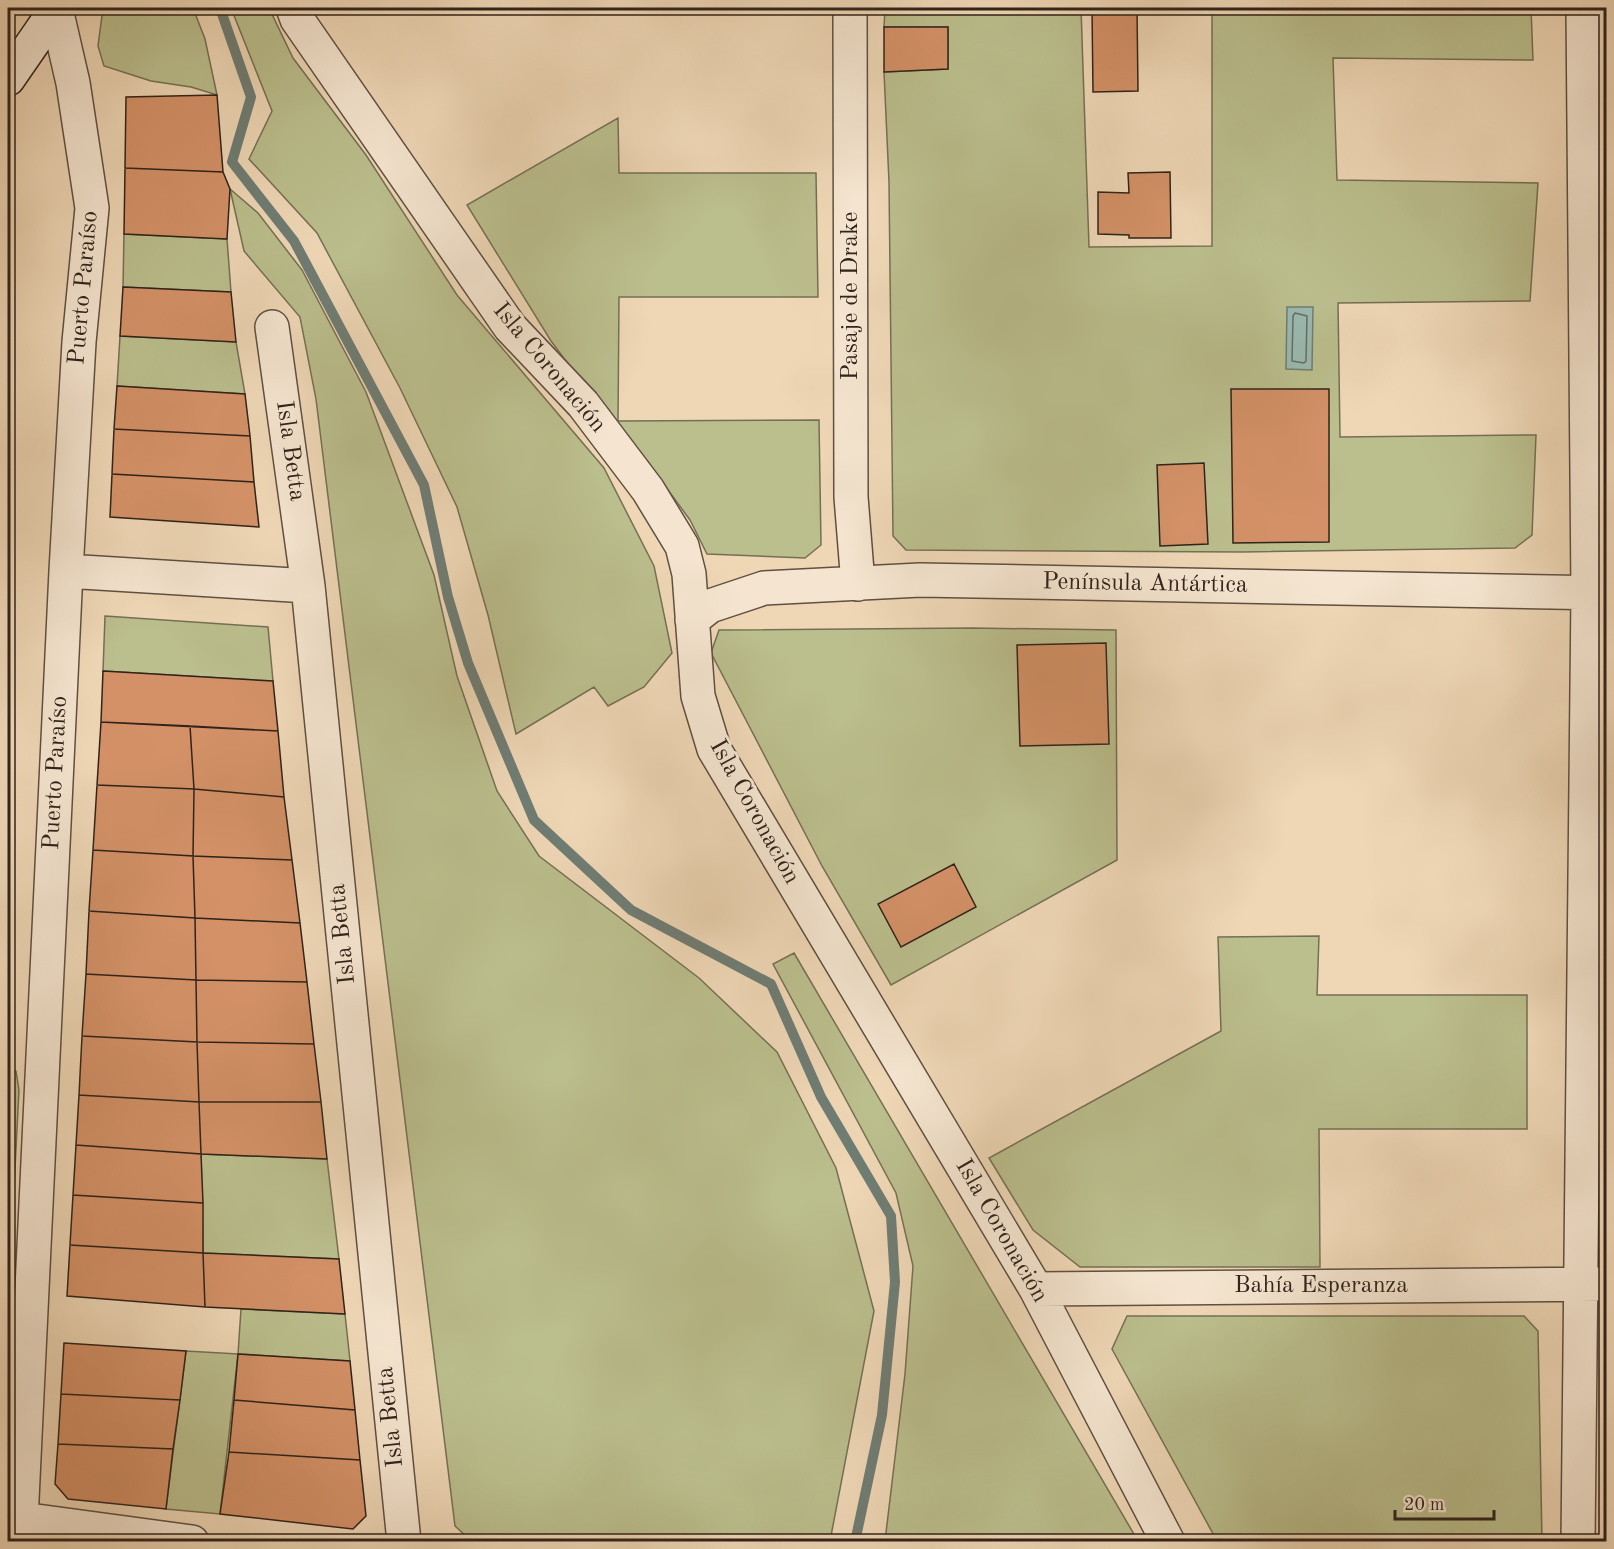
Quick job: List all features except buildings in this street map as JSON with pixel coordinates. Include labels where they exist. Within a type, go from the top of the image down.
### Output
[{"type":"street","points":[[8,79],[56,8]]},
{"type":"street","name":"Puerto Paraíso","points":[[17,1524],[79,342],[92,208],[73,83],[56,8]]},
{"type":"street","name":"Isla Coronación","points":[[293,8],[297,19],[510,327],[583,404],[648,490],[682,546],[689,574],[698,696],[714,749],[1036,1289],[1168,1542]]},
{"type":"street","name":"Pasaje de Drake","points":[[850,8],[851,497],[858,584]]},
{"type":"street","points":[[1578,1542],[1594,1284],[1597,592],[1583,8]]},
{"type":"street","name":"Isla Betta","points":[[272,327],[308,586],[404,1542]]},
{"type":"street","points":[[66,571],[308,586]]},
{"type":"street","name":"Península Antártica","points":[[692,620],[710,606],[764,588],[920,580],[1597,592]]},
{"type":"street","name":"Bahía Esperanza","points":[[1036,1289],[1594,1284]]},
{"type":"street","points":[[17,1524],[192,1542]]},
{"type":"green space","points":[[103,8],[193,8],[205,39],[217,95],[191,87],[151,81],[104,66],[98,46]]},
{"type":"green space","points":[[231,8],[269,8],[293,58],[366,155],[457,295],[604,468],[654,566],[672,653],[644,687],[608,706],[594,687],[516,734],[488,615],[457,507],[400,388],[317,233],[249,159],[272,111]]},
{"type":"green space","points":[[885,8],[1081,8],[1089,247],[1212,246],[1212,8],[1531,8],[1533,60],[1333,58],[1337,180],[1538,183],[1530,301],[1338,303],[1340,437],[1536,435],[1532,535],[1515,548],[1242,552],[906,550],[893,536],[889,182],[884,72],[948,69],[948,27],[884,27]]},
{"type":"green space","points":[[618,118],[619,173],[816,173],[818,297],[619,297],[618,421],[819,420],[821,545],[805,558],[707,554],[690,520],[641,453],[611,421],[551,341],[467,205]]},
{"type":"green space","points":[[230,189],[258,213],[302,270],[366,392],[434,575],[457,676],[497,791],[539,856],[699,978],[777,1052],[836,1168],[874,1311],[830,1541],[488,1542],[469,1539],[455,1526],[316,399],[300,317],[244,251]]},
{"type":"green space","points":[[124,234],[227,239],[231,292],[123,287]]},
{"type":"green space","points":[[120,336],[236,342],[245,394],[117,386]]},
{"type":"green space","points":[[105,616],[268,627],[273,681],[103,671]]},
{"type":"green space","points":[[971,628],[1116,630],[1117,860],[891,985],[822,866],[711,653],[719,630]]},
{"type":"green space","points":[[1319,936],[1317,995],[1527,995],[1527,1129],[1319,1129],[1320,1267],[1080,1267],[1033,1230],[989,1158],[1221,1031],[1218,937]]},
{"type":"green space","points":[[794,953],[1138,1541],[885,1541],[905,1374],[913,1266],[896,1193],[773,964]]},
{"type":"green space","points":[[8,1069],[16,1071],[19,1090],[8,1305]]},
{"type":"green space","points":[[201,1154],[327,1159],[339,1259],[203,1253]]},
{"type":"green space","points":[[241,1309],[345,1314],[350,1361],[238,1354]]},
{"type":"green space","points":[[1127,1316],[1524,1316],[1538,1331],[1542,1541],[1217,1541],[1112,1349]]},
{"type":"green space","points":[[186,1351],[238,1354],[220,1514],[166,1509]]},
{"type":"water","points":[[1287,307],[1313,307],[1312,370],[1286,369]]},
{"type":"waterway","points":[[220,8],[251,97],[232,162],[294,241],[424,485],[448,597],[468,663],[534,820],[631,910],[771,984],[821,1097],[891,1216],[895,1282],[882,1415],[855,1542]]}]
